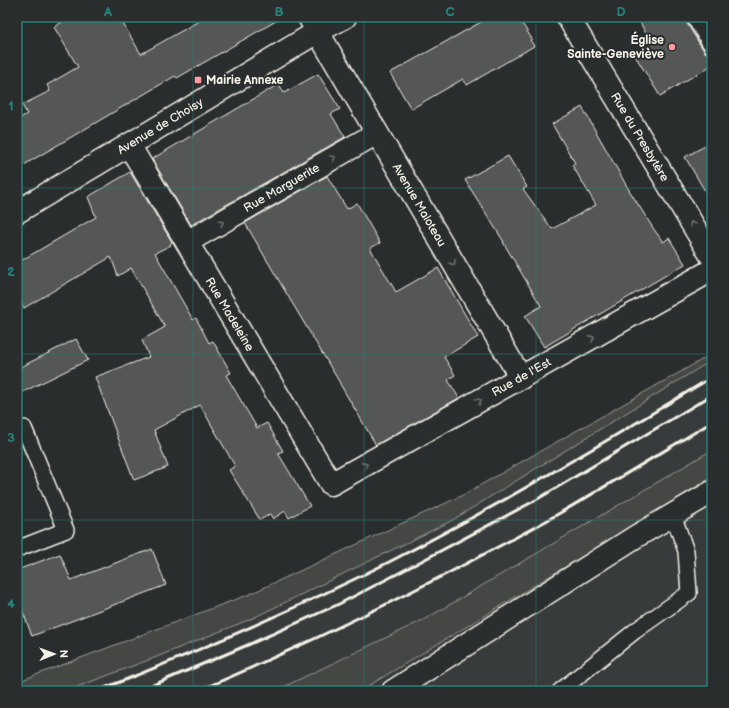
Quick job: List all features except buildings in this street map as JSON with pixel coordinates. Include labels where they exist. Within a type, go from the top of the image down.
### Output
[{"type":"street","name":"Avenue de Choisy","points":[[17,212],[129,145],[313,25],[345,17]]},
{"type":"street","name":"Rue du Presbytère","points":[[568,17],[712,257]]},
{"type":"street","name":"Avenue Maloteau","points":[[313,25],[520,378]]},
{"type":"street","name":"Rue Marguerite","points":[[187,242],[377,133]]},
{"type":"street","name":"Rue Madeleine","points":[[129,145],[331,484]]},
{"type":"street","name":"Rue de l'Est","points":[[331,484],[712,270]]},
{"type":"street","points":[[393,691],[635,537],[712,492]]},
{"type":"lane","points":[[694,17],[712,46]]},
{"type":"lane","points":[[17,431],[24,428],[66,530],[17,548]]},
{"type":"lane","points":[[560,691],[636,631],[689,593],[686,551],[673,515]]},
{"type":"shaded area","points":[[712,354],[712,691],[17,691],[17,682],[250,594],[461,496]]},
{"type":"shaded area","points":[[712,354],[712,360],[451,521],[253,618],[154,658],[66,691],[17,691],[17,682],[250,594],[461,496]]},
{"type":"shaded area","points":[[712,450],[712,477],[360,691],[275,691],[427,618]]},
{"type":"railway","points":[[97,691],[244,630],[389,562],[552,472],[712,377]]},
{"type":"railway","points":[[139,691],[337,605],[536,500],[712,395]]},
{"type":"railway","points":[[198,691],[287,652],[461,567],[546,521],[712,422]]},
{"type":"place","name":"Église Sainte-Geneviève","points":[[672,47]]},
{"type":"place","name":"Mairie Annexe","points":[[198,80]]}]
